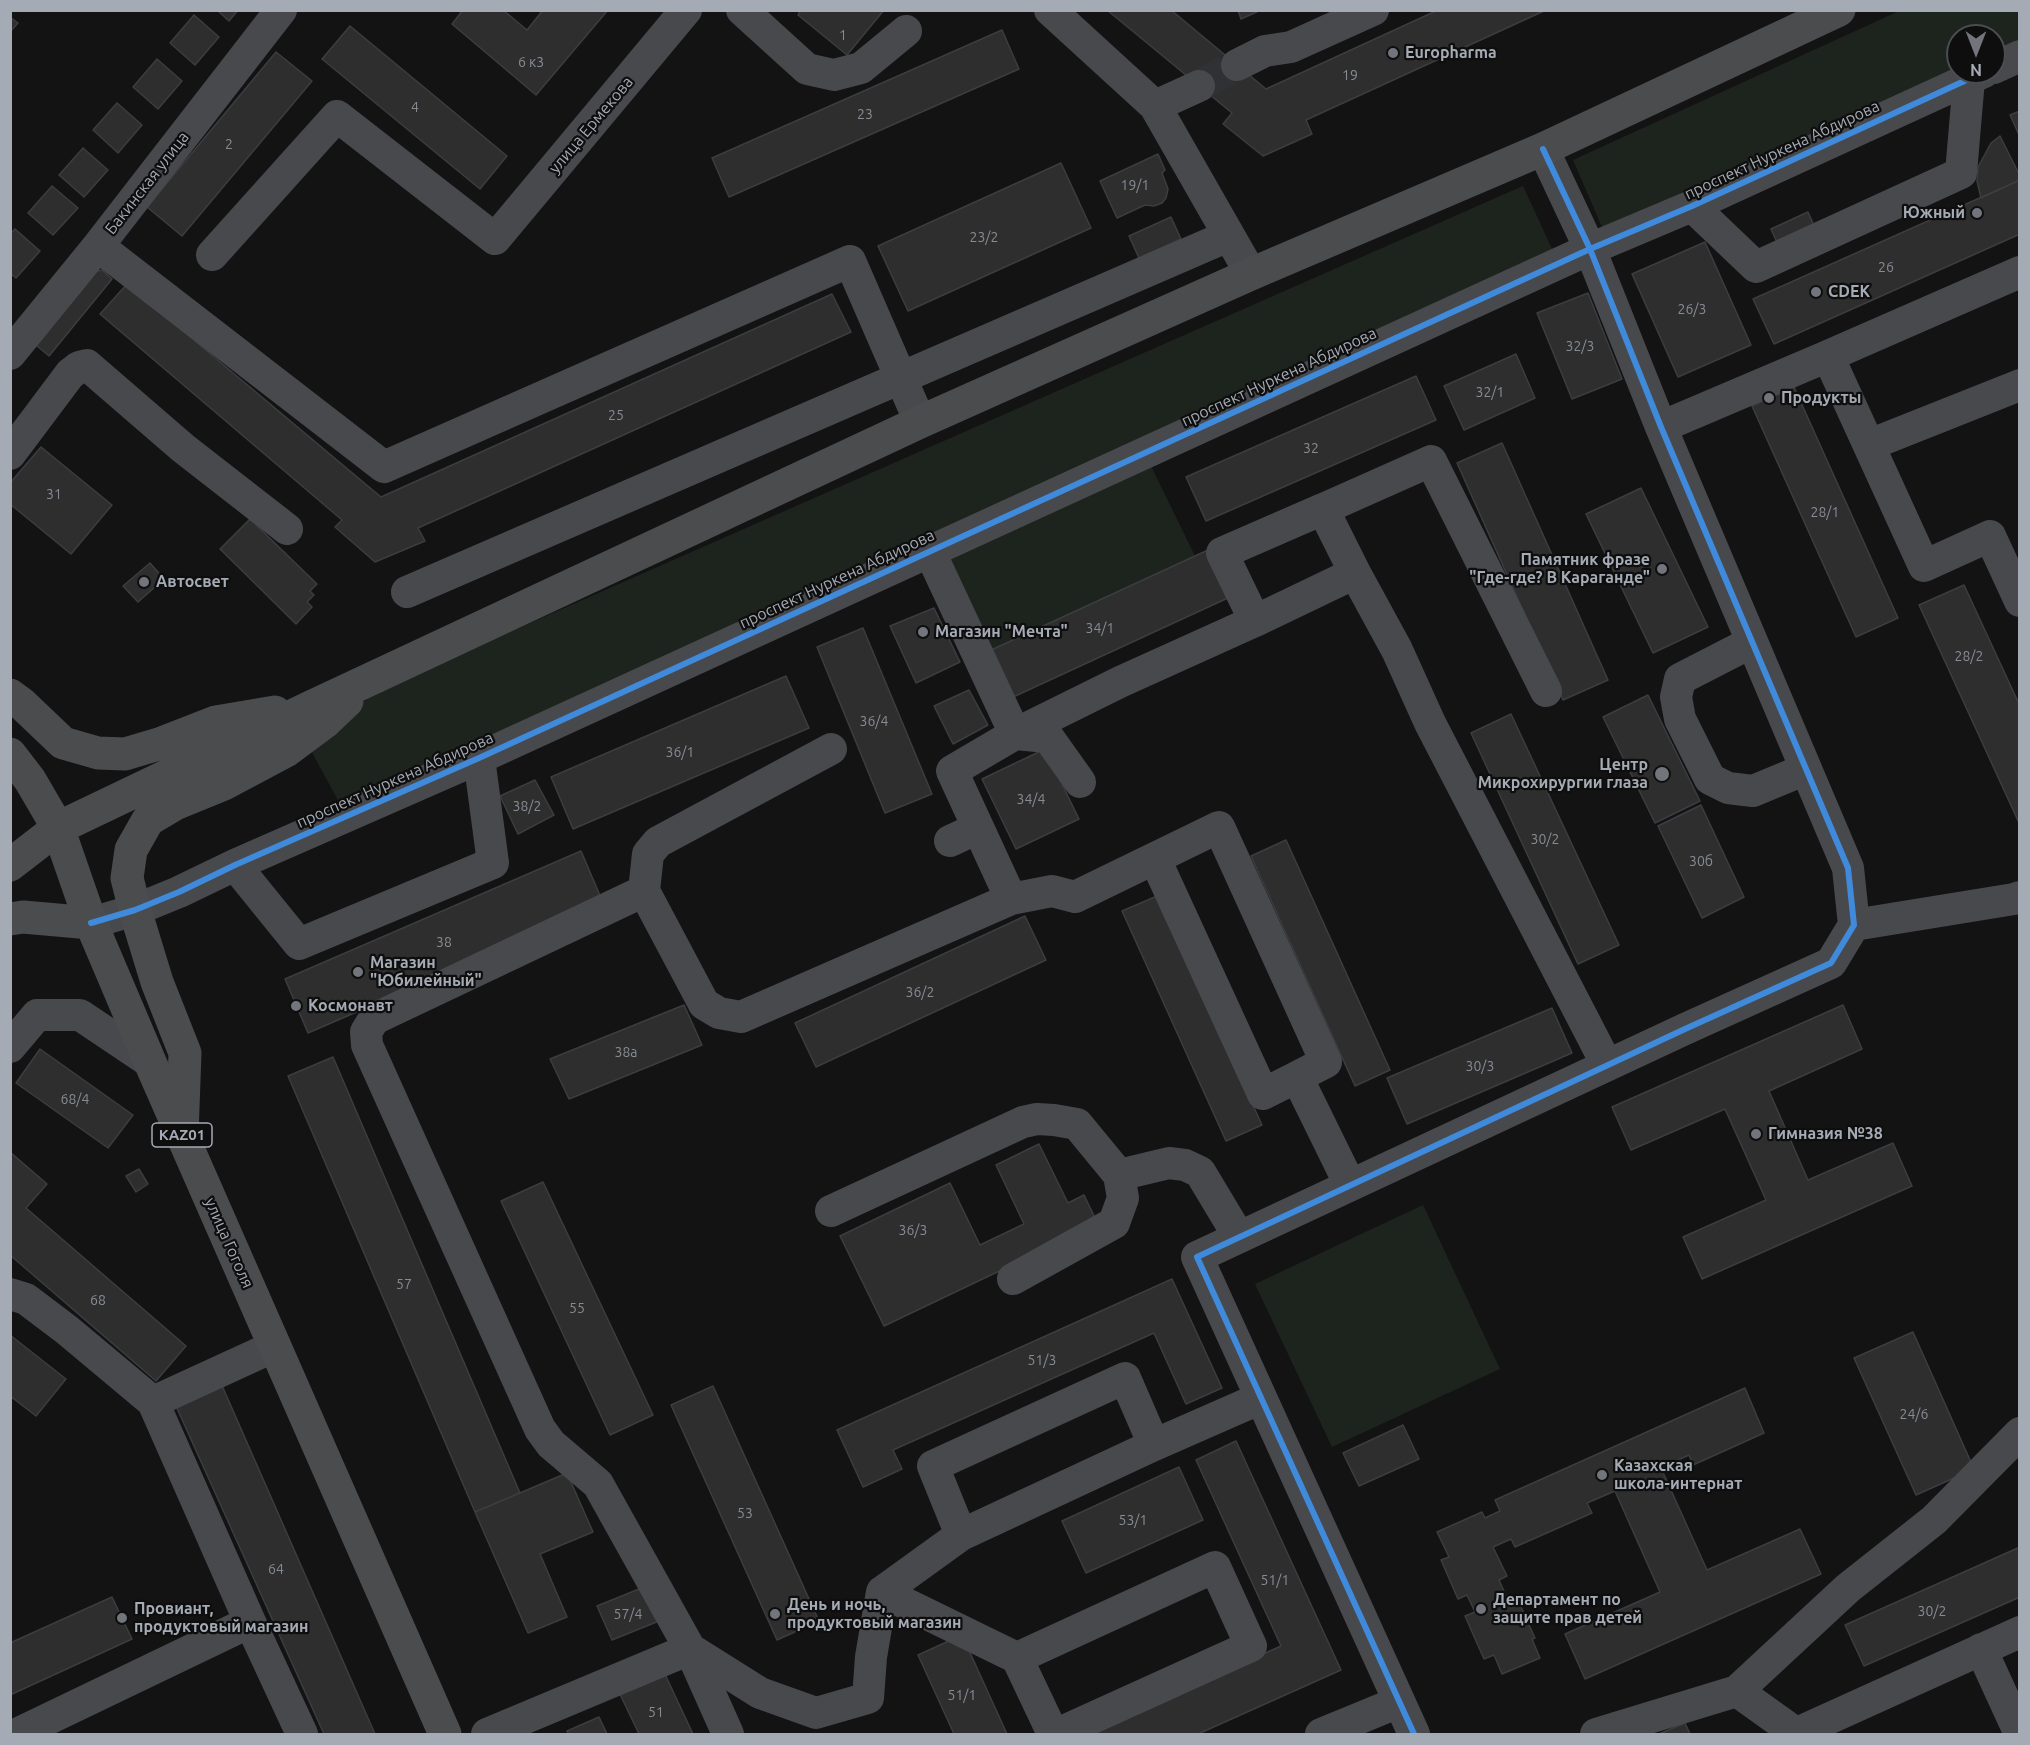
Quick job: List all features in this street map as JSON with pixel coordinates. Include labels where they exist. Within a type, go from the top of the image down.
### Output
[{"type":"main road","points":[[10,865],[58,828],[372,678],[920,422],[1251,274],[1543,149],[1839,10]]},
{"type":"main road","points":[[182,1135],[185,1053],[157,982],[135,910],[127,878],[131,850],[148,820],[175,804],[224,784],[286,751],[325,722],[372,678]]},
{"type":"main road","points":[[10,695],[63,743],[98,753],[116,754],[125,754],[162,743],[216,722],[313,706]]},
{"type":"main road","name":"улица Гоголя","points":[[10,754],[30,780],[58,828],[91,923],[150,1062],[445,1734]]},
{"type":"main road","points":[[10,919],[23,917],[91,923]]},
{"type":"street","name":"Бакинская улица","points":[[10,354],[98,246],[282,10]]},
{"type":"street","name":"улица Ермекова","points":[[212,255],[337,116],[495,239],[686,10]]},
{"type":"street","points":[[742,10],[807,69],[834,75],[861,68],[906,31]]},
{"type":"street","points":[[1050,10],[1155,106],[1251,274]]},
{"type":"street","points":[[1237,65],[1265,51],[1291,47],[1373,10]]},
{"type":"street","name":"проспект Нуркена Абдирова","points":[[91,923],[135,910],[179,892],[235,865],[479,758],[1590,249],[1692,207],[1958,84]]},
{"type":"street","points":[[1692,207],[1756,267],[1961,173],[1980,84]]},
{"type":"street","points":[[1155,106],[1199,86]]},
{"type":"street","points":[[1414,1734],[1197,1257],[1831,963],[1854,925],[1848,868],[1661,427],[1590,249],[1543,149]]},
{"type":"street","points":[[407,592],[1228,236]]},
{"type":"street","points":[[98,246],[384,467],[849,261],[920,422]]},
{"type":"street","points":[[1661,427],[2019,272]]},
{"type":"street","points":[[1828,356],[1924,566],[1990,536],[2019,601]]},
{"type":"street","points":[[10,454],[70,374],[79,367],[87,365],[183,448],[287,529]]},
{"type":"street","points":[[1869,445],[2019,385]]},
{"type":"street","points":[[1255,621],[1222,553],[1431,461],[1546,691]]},
{"type":"street","points":[[1323,508],[1397,650],[1430,723],[1607,1065]]},
{"type":"street","points":[[930,552],[1015,734]]},
{"type":"street","points":[[1011,899],[952,771],[1015,734],[1120,682],[1355,573]]},
{"type":"street","points":[[1752,642],[1680,679],[1676,697],[1680,719],[1710,779],[1728,788],[1753,791],[1806,769]]},
{"type":"street","points":[[1015,734],[1047,737],[1080,782]]},
{"type":"street","points":[[831,749],[658,842],[648,854],[644,891],[704,1004],[719,1013],[741,1017],[1011,899],[1052,891],[1075,897],[1219,827],[1326,1062],[1263,1094],[1155,859]]},
{"type":"street","points":[[235,865],[299,944],[493,863],[479,758]]},
{"type":"street","points":[[950,841],[978,828]]},
{"type":"street","points":[[644,891],[374,1019],[366,1032],[367,1045],[540,1429],[551,1444],[598,1484],[690,1649],[728,1734]]},
{"type":"street","points":[[1854,925],[2019,897]]},
{"type":"street","points":[[10,1047],[37,1015],[80,1015],[150,1062]]},
{"type":"street","points":[[1297,1077],[1350,1185]]},
{"type":"street","points":[[831,1211],[1023,1122],[1037,1119],[1077,1124],[1119,1175],[1123,1198],[1114,1223],[1013,1279]]},
{"type":"street","points":[[1119,1175],[1170,1163],[1185,1165],[1200,1172],[1239,1237]]},
{"type":"street","points":[[10,1293],[26,1299],[67,1330],[153,1402],[302,1734]]},
{"type":"street","points":[[153,1402],[275,1346]]},
{"type":"street","points":[[961,1535],[933,1466],[1125,1378],[1154,1445]]},
{"type":"street","points":[[690,1649],[760,1693],[821,1724],[868,1698],[871,1657],[882,1592],[961,1535],[1261,1398]]},
{"type":"street","points":[[1596,1734],[1737,1691],[1848,1588],[1934,1520],[2019,1433]]},
{"type":"street","points":[[1017,1658],[1215,1567],[1251,1646],[1057,1734]]},
{"type":"street","points":[[882,1592],[1017,1658],[1053,1734]]},
{"type":"street","points":[[17,1734],[250,1622]]},
{"type":"street","points":[[1737,1691],[1797,1734],[2019,1632]]},
{"type":"street","points":[[487,1734],[690,1649]]},
{"type":"street","points":[[1981,1649],[2019,1734]]},
{"type":"street","points":[[1321,1734],[1399,1702]]},
{"type":"shaded area","points":[[1899,11],[2019,11],[2019,55],[2006,61],[2006,24],[1946,24],[1946,78],[1608,241],[1573,160]]},
{"type":"shaded area","points":[[1523,186],[1554,253],[340,804],[309,747],[378,690]]},
{"type":"shaded area","points":[[1151,466],[1195,556],[989,651],[943,557]]},
{"type":"shaded area","points":[[1423,1205],[1500,1369],[1332,1447],[1255,1284]]},
{"type":"building","points":[[217,10],[238,10],[229,21]]},
{"type":"building","points":[[463,10],[503,10],[527,30],[543,10],[608,10],[536,95],[452,24]]},
{"type":"building","points":[[801,10],[884,10],[847,55],[798,15]]},
{"type":"building","points":[[1107,10],[1171,10],[1266,89],[1438,10],[1546,10],[1306,120],[1312,134],[1263,156],[1223,124],[1232,113]]},
{"type":"building","points":[[1238,10],[1261,10],[1241,19]]},
{"type":"building","points":[[194,15],[219,37],[195,65],[170,43]]},
{"type":"building","points":[[10,17],[18,23],[10,32]]},
{"type":"building","points":[[350,26],[507,156],[480,189],[322,59]]},
{"type":"building","points":[[1002,30],[1019,69],[729,197],[712,158]]},
{"type":"building","points":[[276,52],[312,81],[182,236],[147,207]]},
{"type":"building","points":[[157,59],[182,81],[158,109],[133,87]]},
{"type":"building","points":[[117,103],[142,125],[118,153],[93,130]]},
{"type":"building","points":[[2020,111],[2020,137],[2010,115]]},
{"type":"building","points":[[2000,136],[2020,180],[1981,198],[1977,181],[1978,167],[1991,143]]},
{"type":"building","points":[[83,148],[108,170],[84,197],[59,175]]},
{"type":"building","points":[[1158,154],[1165,170],[1162,173],[1168,189],[1166,198],[1162,203],[1154,206],[1145,205],[1117,218],[1100,181]]},
{"type":"building","points":[[1061,163],[1091,228],[908,311],[878,246]]},
{"type":"building","points":[[2020,180],[2020,234],[1774,344],[1753,299]]},
{"type":"building","points":[[52,186],[78,208],[53,235],[28,213]]},
{"type":"building","points":[[1808,212],[1816,230],[1779,247],[1771,229]]},
{"type":"building","points":[[1171,217],[1181,239],[1139,258],[1129,236]]},
{"type":"building","points":[[15,229],[40,251],[16,278],[10,273],[10,234]]},
{"type":"building","points":[[1705,242],[1751,345],[1678,377],[1632,274]]},
{"type":"building","points":[[102,270],[112,279],[49,356],[30,340],[94,272]]},
{"type":"building","points":[[127,284],[381,497],[832,294],[851,332],[418,528],[425,541],[375,562],[335,527],[342,520],[100,314]]},
{"type":"building","points":[[1588,293],[1622,379],[1572,399],[1537,313]]},
{"type":"building","points":[[1516,354],[1535,398],[1464,430],[1444,386]]},
{"type":"building","points":[[1416,376],[1436,420],[1206,521],[1186,477]]},
{"type":"building","points":[[1794,387],[1898,618],[1856,637],[1752,406]]},
{"type":"building","points":[[1502,443],[1608,680],[1563,700],[1457,463]]},
{"type":"building","points":[[41,447],[112,505],[71,554],[10,504],[10,483]]},
{"type":"building","points":[[1641,488],[1708,627],[1653,653],[1586,514]]},
{"type":"building","points":[[250,519],[317,584],[310,591],[314,595],[307,602],[312,607],[296,624],[220,549]]},
{"type":"building","points":[[1208,550],[1230,597],[1011,698],[989,651]]},
{"type":"building","name":"Автосвет","points":[[150,563],[164,579],[138,602],[123,586]]},
{"type":"building","points":[[1964,585],[2020,706],[2020,825],[1919,605]]},
{"type":"building","points":[[934,608],[960,662],[916,683],[890,626]]},
{"type":"building","points":[[863,628],[932,794],[885,813],[817,647]]},
{"type":"building","points":[[786,676],[809,728],[573,829],[551,777]]},
{"type":"building","points":[[969,690],[988,725],[953,744],[934,706]]},
{"type":"building","points":[[1648,695],[1700,801],[1655,823],[1603,717]]},
{"type":"building","points":[[1511,714],[1619,945],[1578,964],[1471,733]]},
{"type":"building","points":[[1045,749],[1079,819],[1016,849],[982,779]]},
{"type":"building","points":[[535,780],[554,815],[518,834],[500,796]]},
{"type":"building","points":[[1701,805],[1744,897],[1702,918],[1658,826]]},
{"type":"building","points":[[1286,840],[1390,1070],[1355,1086],[1251,856]]},
{"type":"building","points":[[581,851],[604,905],[308,1033],[285,979]]},
{"type":"building","points":[[1157,896],[1262,1125],[1226,1141],[1122,911]]},
{"type":"building","points":[[1025,916],[1046,960],[816,1067],[795,1023]]},
{"type":"building","points":[[684,1005],[702,1045],[569,1099],[550,1059]]},
{"type":"building","points":[[1843,1005],[1862,1049],[1769,1091],[1808,1180],[1893,1143],[1912,1186],[1702,1279],[1683,1237],[1766,1200],[1725,1109],[1631,1150],[1612,1107]]},
{"type":"building","points":[[1552,1008],[1572,1053],[1407,1124],[1387,1078]]},
{"type":"building","points":[[40,1049],[133,1115],[108,1148],[16,1083]]},
{"type":"building","points":[[333,1057],[520,1493],[475,1512],[288,1076]]},
{"type":"building","points":[[1039,1144],[1068,1203],[1084,1195],[1098,1224],[884,1326],[840,1236],[950,1183],[980,1245],[1024,1224],[996,1165]]},
{"type":"building","points":[[10,1152],[47,1184],[26,1208],[186,1346],[156,1381],[10,1255]]},
{"type":"building","points":[[139,1169],[148,1184],[136,1192],[126,1176]]},
{"type":"building","points":[[543,1182],[653,1415],[610,1435],[501,1201]]},
{"type":"building","points":[[1172,1279],[1222,1388],[1186,1404],[1154,1333],[893,1450],[902,1469],[863,1487],[837,1430]]},
{"type":"building","points":[[1913,1332],[1974,1469],[1916,1495],[1854,1358]]},
{"type":"building","points":[[10,1335],[66,1379],[36,1416],[10,1396]]},
{"type":"building","points":[[220,1381],[375,1734],[324,1734],[175,1404]]},
{"type":"building","points":[[713,1386],[819,1621],[777,1640],[671,1405]]},
{"type":"building","points":[[1745,1388],[1764,1433],[1693,1465],[1689,1455],[1661,1468],[1707,1570],[1800,1529],[1821,1574],[1585,1679],[1565,1634],[1660,1592],[1615,1491],[1587,1503],[1592,1513],[1515,1547],[1511,1539],[1493,1547],[1507,1576],[1499,1580],[1508,1600],[1516,1596],[1535,1638],[1532,1639],[1540,1658],[1502,1674],[1494,1655],[1484,1659],[1465,1616],[1475,1612],[1467,1595],[1458,1599],[1441,1560],[1449,1557],[1437,1532],[1482,1512],[1485,1518],[1500,1511],[1495,1500]]},
{"type":"building","points":[[1403,1425],[1419,1459],[1359,1486],[1343,1453]]},
{"type":"building","points":[[1236,1441],[1341,1670],[1198,1734],[1086,1734],[1281,1646],[1196,1460]]},
{"type":"building","points":[[1179,1467],[1203,1520],[1086,1573],[1062,1521]]},
{"type":"building","points":[[567,1473],[593,1532],[540,1554],[567,1617],[528,1633],[475,1512]]},
{"type":"building","points":[[2020,1547],[2020,1597],[1864,1666],[1845,1625]]},
{"type":"building","points":[[644,1587],[659,1621],[612,1640],[597,1606]]},
{"type":"building","points":[[112,1597],[132,1639],[10,1695],[10,1643]]},
{"type":"building","points":[[962,1635],[1007,1734],[954,1734],[918,1655]]},
{"type":"building","points":[[663,1670],[693,1734],[639,1734],[618,1690]]},
{"type":"building","points":[[599,1717],[607,1734],[569,1734],[567,1731]]},
{"type":"building","points":[[1685,1723],[1690,1734],[1659,1734]]},
{"type":"tunnel","points":[[1199,86],[1237,65]]},
{"type":"cycle path","points":[[91,923],[135,910],[179,892],[235,865],[479,758],[1590,249],[1692,206],[1958,84]]},
{"type":"cycle path","points":[[1414,1734],[1197,1257],[1831,963],[1854,925],[1848,868],[1661,427],[1590,249],[1543,149]]},
{"type":"place","name":"Europharma","points":[[1393,53]]},
{"type":"place","name":"Южный","points":[[1977,213]]},
{"type":"place","name":"CDEK","points":[[1816,292]]},
{"type":"place","name":"Продукты","points":[[1769,398]]},
{"type":"place","name":"Памятник фразе \"Где-где? В Караганде\"","points":[[1662,569]]},
{"type":"place","name":"Автосвет","points":[[144,582]]},
{"type":"place","name":"Магазин \"Мечта\"","points":[[923,632]]},
{"type":"place","name":"Центр Микрохирургии глаза","points":[[1662,774]]},
{"type":"place","name":"Магазин \"Юбилейный\"","points":[[358,972]]},
{"type":"place","name":"Космонавт","points":[[296,1006]]},
{"type":"place","name":"Гимназия №38","points":[[1756,1134]]},
{"type":"place","name":"Казахская школа-интернат","points":[[1602,1475]]},
{"type":"place","name":"Департамент по защите прав детей","points":[[1481,1609]]},
{"type":"place","name":"День и ночь, продуктовый магазин","points":[[775,1614]]},
{"type":"place","name":"Провиант, продуктовый магазин","points":[[122,1618]]}]
